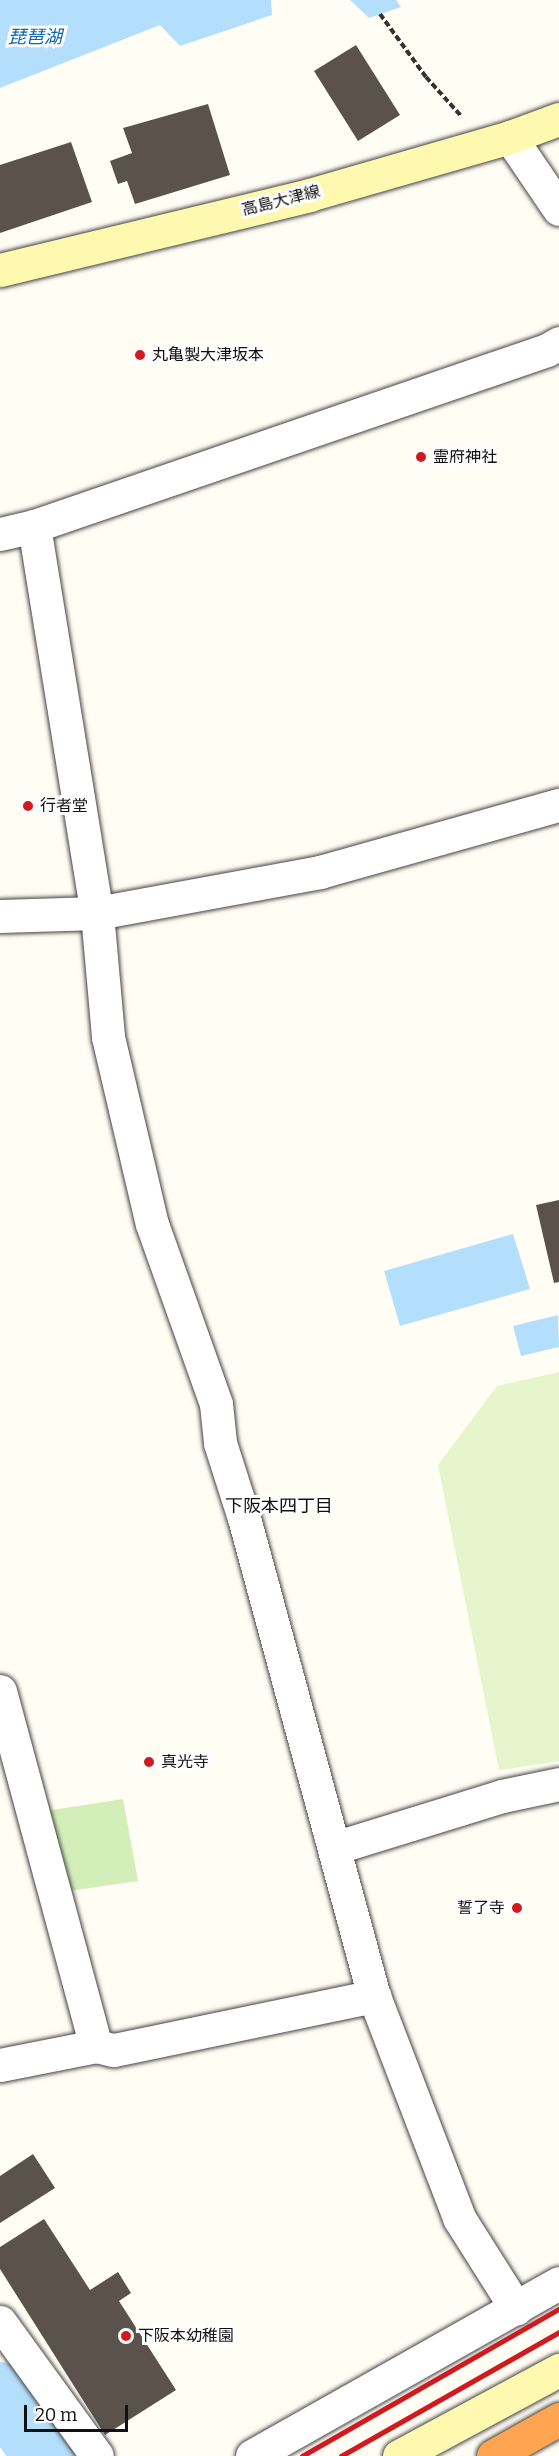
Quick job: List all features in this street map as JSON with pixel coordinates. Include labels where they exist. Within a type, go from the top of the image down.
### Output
[{"type":"highway","points":[[493,2456],[559,2419]]},
{"type":"main road","name":"高島大津線","points":[[0,270],[309,195],[498,141],[559,119]]},
{"type":"main road","points":[[399,2456],[559,2370]]},
{"type":"street","points":[[498,141],[559,209]]},
{"type":"street","points":[[0,534],[34,526],[547,350],[559,343]]},
{"type":"street","points":[[34,526],[97,913],[108,1037],[152,1224],[216,1404],[220,1443],[244,1518],[374,1996],[459,2218],[516,2308]]},
{"type":"street","points":[[0,916],[97,913],[320,872],[559,805]]},
{"type":"street","points":[[0,1691],[96,2046]]},
{"type":"street","points":[[334,1848],[501,1796],[559,1784]]},
{"type":"street","points":[[0,2065],[96,2046],[114,2050],[374,1996]]},
{"type":"street","points":[[252,2456],[559,2283]]},
{"type":"street","points":[[0,2322],[97,2456]]},
{"type":"path","points":[[380,14],[426,77],[498,141]]},
{"type":"green space","points":[[559,1372],[559,1761],[499,1770],[438,1465],[497,1386]]},
{"type":"green space","points":[[123,1799],[138,1881],[69,1891],[46,1811]]},
{"type":"water","name":"琵琶湖","points":[[0,0],[271,0],[272,15],[180,46],[160,25],[0,88]]},
{"type":"water","points":[[350,0],[396,0],[401,7],[369,18]]},
{"type":"water","points":[[513,1234],[530,1289],[400,1326],[384,1271]]},
{"type":"water","points":[[558,1315],[559,1347],[521,1356],[513,1326]]},
{"type":"building","points":[[356,45],[400,115],[358,141],[314,71]]},
{"type":"building","points":[[208,104],[230,175],[135,204],[127,181],[118,184],[110,161],[132,153],[123,128]]},
{"type":"building","points":[[71,142],[92,202],[0,233],[0,165]]},
{"type":"building","points":[[559,1200],[559,1282],[554,1283],[536,1205]]},
{"type":"building","points":[[33,2154],[55,2188],[0,2223],[0,2176]]},
{"type":"building","points":[[44,2219],[90,2290],[118,2272],[131,2293],[119,2301],[176,2390],[105,2435],[0,2269],[0,2247]]},
{"type":"waterway","points":[[0,2393],[44,2456]]},
{"type":"railway","points":[[302,2456],[559,2309]]},
{"type":"railway","points":[[341,2456],[559,2332]]},
{"type":"place","name":"丸亀製大津坂本","points":[[140,355]]},
{"type":"place","name":"霊府神社","points":[[421,457]]},
{"type":"place","name":"行者堂","points":[[28,806]]},
{"type":"place","name":"真光寺","points":[[149,1762]]},
{"type":"place","name":"誓了寺","points":[[517,1908]]},
{"type":"place","name":"下阪本幼稚園","points":[[126,2336]]},
{"type":"district","name":"下阪本四丁目","points":[[279,1506]]}]
